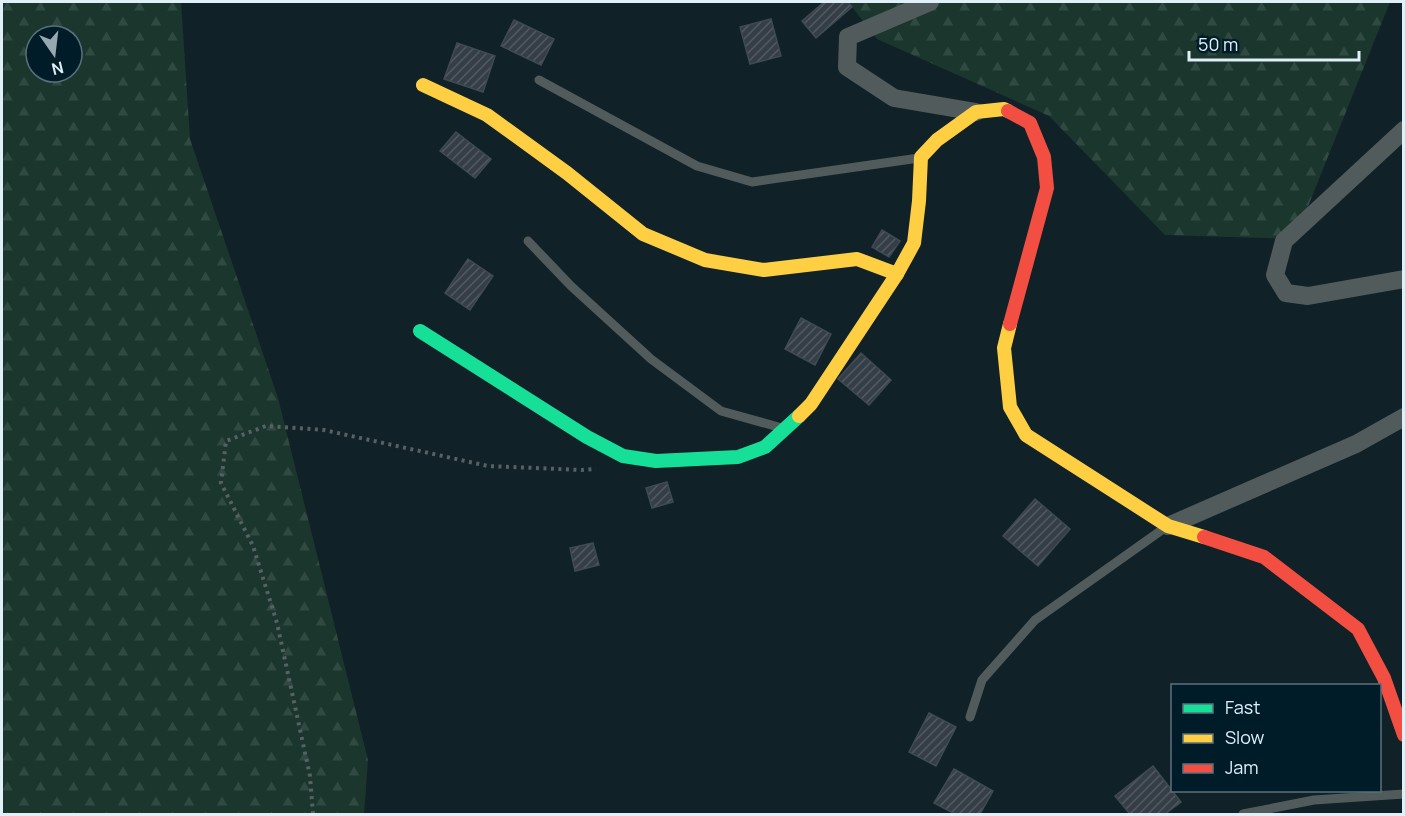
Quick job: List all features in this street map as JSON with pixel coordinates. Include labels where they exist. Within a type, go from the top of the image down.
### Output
[{"type":"street","points":[[930,2],[848,37],[847,67],[894,98],[976,112],[1004,109],[1030,123],[1044,157],[1047,188],[1022,276],[1005,348],[1010,407],[1026,435],[1168,526],[1264,557],[1358,629],[1384,678],[1404,735]]},
{"type":"street","points":[[423,85],[487,115],[567,173],[643,234],[705,260],[764,270],[857,259],[897,274]]},
{"type":"street","points":[[420,331],[587,437],[623,456],[656,461],[738,457],[765,447],[811,404],[897,274],[914,243],[921,157],[937,140],[976,112]]},
{"type":"street","points":[[1404,130],[1284,241],[1275,275],[1286,293],[1308,296],[1404,279]]},
{"type":"street","points":[[1168,526],[1356,444],[1404,417]]},
{"type":"lane","points":[[539,80],[697,166],[752,182],[921,157]]},
{"type":"lane","points":[[528,240],[571,286],[651,359],[721,411],[784,429]]},
{"type":"lane","points":[[970,717],[982,680],[1035,620],[1168,526]]},
{"type":"lane","points":[[1243,814],[1314,800],[1404,794]]},
{"type":"path","points":[[313,814],[310,776],[277,623],[253,546],[221,483],[226,441],[266,426],[324,430],[488,466],[582,470],[603,468]]},
{"type":"green space","points":[[2,2],[181,2],[190,139],[278,398],[368,760],[364,814],[2,814]]},
{"type":"green space","points":[[848,2],[1390,2],[1295,239],[1165,235],[1049,116],[877,39]]},
{"type":"building","points":[[824,2],[848,2],[852,7],[816,38],[802,21]]},
{"type":"building","points":[[771,19],[781,56],[750,64],[740,27]]},
{"type":"building","points":[[514,20],[554,39],[541,65],[501,46]]},
{"type":"building","points":[[457,43],[495,56],[483,92],[444,79]]},
{"type":"building","points":[[456,132],[491,159],[475,178],[440,151]]},
{"type":"building","points":[[882,230],[900,241],[889,257],[872,247]]},
{"type":"building","points":[[468,259],[493,276],[470,310],[445,293]]},
{"type":"building","points":[[801,318],[831,334],[815,365],[785,349]]},
{"type":"building","points":[[861,353],[891,380],[869,405],[838,379]]},
{"type":"building","points":[[667,482],[673,502],[652,508],[646,488]]},
{"type":"building","points":[[1035,499],[1070,529],[1038,566],[1003,536]]},
{"type":"building","points":[[593,543],[599,565],[575,571],[570,548]]},
{"type":"building","points":[[929,713],[956,727],[936,766],[909,752]]},
{"type":"building","points":[[1153,766],[1181,802],[1165,814],[1130,814],[1115,796]]},
{"type":"building","points":[[954,769],[993,791],[980,814],[955,814],[934,803]]},
{"type":"traffic: fast","points":[[420,331],[587,437],[623,456],[656,461],[738,457],[765,447],[799,416]]},
{"type":"traffic: slow","points":[[423,85],[487,115],[567,173],[643,234],[705,260],[764,270],[857,259],[897,274]]},
{"type":"traffic: slow","points":[[799,416],[811,404],[897,274],[914,243],[921,157],[937,140],[976,112],[1004,109],[1008,111]]},
{"type":"traffic: slow","points":[[1010,324],[1004,348],[1010,407],[1026,435],[1168,526],[1204,537]]},
{"type":"traffic: jam","points":[[1008,111],[1030,123],[1044,157],[1047,188],[1010,324]]},
{"type":"traffic: jam","points":[[1204,537],[1264,557],[1358,629],[1384,678],[1404,735]]}]
